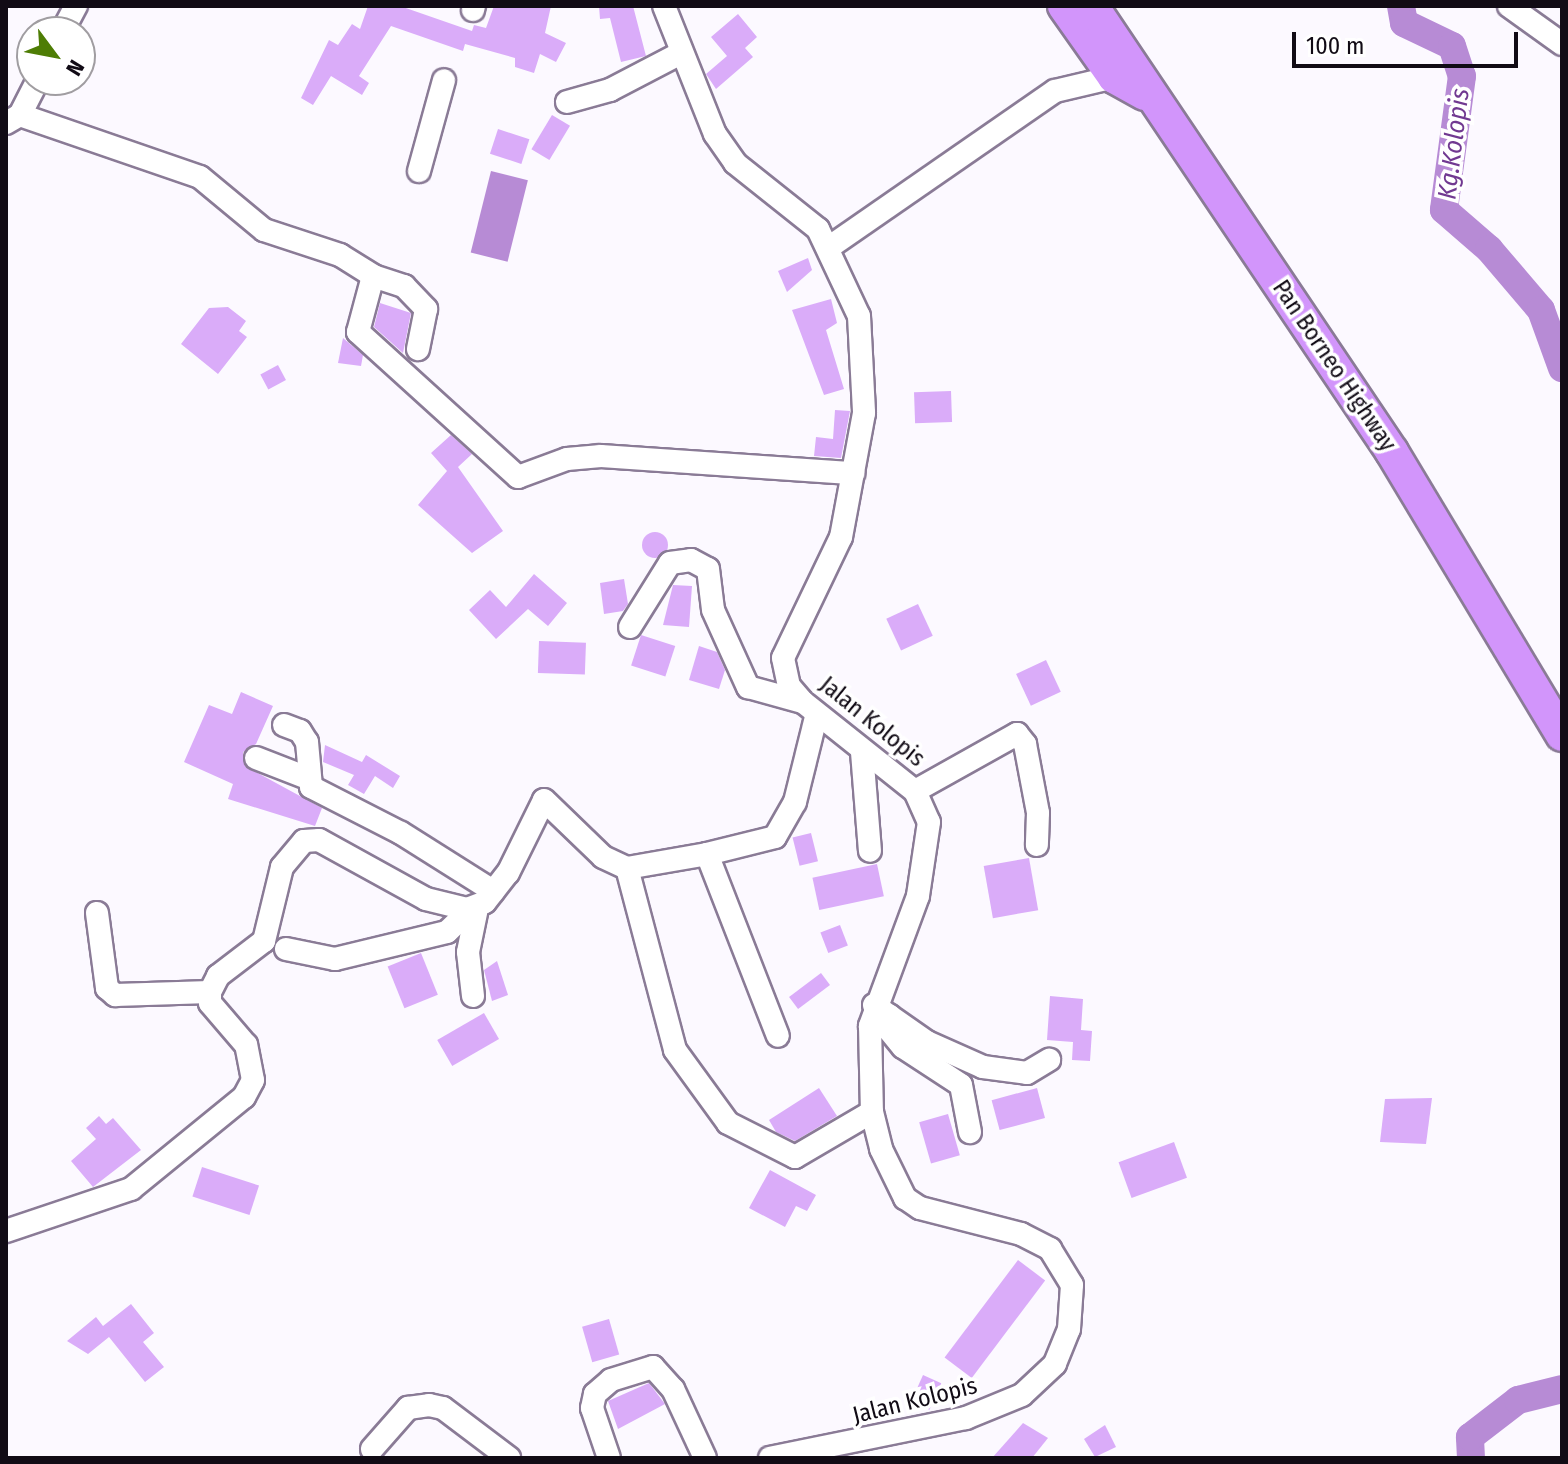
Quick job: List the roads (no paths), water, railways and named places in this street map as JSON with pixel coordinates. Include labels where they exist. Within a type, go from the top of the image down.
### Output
[{"type":"highway","points":[[1064,6],[1104,45],[1114,77],[1155,98]]},
{"type":"highway","name":"Pan Borneo Highway","points":[[1092,6],[1104,45],[1155,98],[1392,452],[1562,735]]},
{"type":"street","name":"Jalan Kolopis","points":[[664,6],[709,123],[735,163],[831,246],[859,316],[863,344],[864,413],[834,560],[791,632],[783,658],[789,686],[809,709],[915,791],[929,822],[926,857],[882,1011],[872,1112],[891,1180],[905,1198],[920,1208],[1021,1234],[1061,1260],[1072,1285],[1069,1329],[1040,1381],[997,1407],[889,1437],[770,1458]]},
{"type":"street","points":[[1509,6],[1562,44]]},
{"type":"street","points":[[567,102],[610,90],[681,53]]},
{"type":"street","points":[[831,246],[1055,91],[1114,77]]},
{"type":"street","points":[[419,171],[444,80]]},
{"type":"street","points":[[28,96],[13,119],[200,177],[236,202],[257,226],[352,260],[373,276],[404,286],[421,299],[426,309],[418,349]]},
{"type":"street","points":[[373,276],[358,332],[518,477],[567,459],[601,456],[853,473]]},
{"type":"street","points":[[286,949],[335,959],[447,932],[493,891],[544,800],[603,857],[627,868],[707,854],[775,837],[795,802],[809,709],[748,687],[713,610],[708,569],[691,560],[670,563],[630,627]]},
{"type":"street","points":[[284,725],[300,731],[307,742],[310,779],[315,791],[401,833],[493,891]]},
{"type":"street","points":[[915,791],[1017,734],[1033,785],[1037,845]]},
{"type":"street","points":[[862,752],[870,851]]},
{"type":"street","points":[[256,758],[310,779]]},
{"type":"street","points":[[6,1231],[131,1189],[244,1097],[253,1080],[246,1045],[210,1003],[210,992],[218,976],[264,941],[282,867],[311,838],[426,899],[475,908]]},
{"type":"street","points":[[707,854],[778,1036]]},
{"type":"street","points":[[627,868],[675,1050],[728,1123],[795,1157],[872,1112]]},
{"type":"street","points":[[473,996],[468,952],[475,908]]},
{"type":"street","points":[[97,913],[107,988],[115,995],[210,992]]},
{"type":"street","points":[[882,1011],[941,1050],[1002,1072],[1027,1073],[1049,1060]]},
{"type":"street","points":[[882,1011],[889,1030],[903,1047],[961,1085],[970,1132]]},
{"type":"street","points":[[609,1458],[592,1408],[595,1394],[611,1380],[653,1367],[673,1389],[705,1458]]},
{"type":"street","points":[[372,1449],[408,1408],[429,1405],[443,1408],[509,1458]]},
{"type":"waterway","name":"Kg.Kolopis","points":[[1401,6],[1404,23],[1452,46],[1462,76],[1444,210],[1489,249],[1541,310],[1562,368]]},
{"type":"waterway","name":"Kg.Kolopis","points":[[1471,1458],[1470,1437],[1518,1400],[1562,1389]]}]
